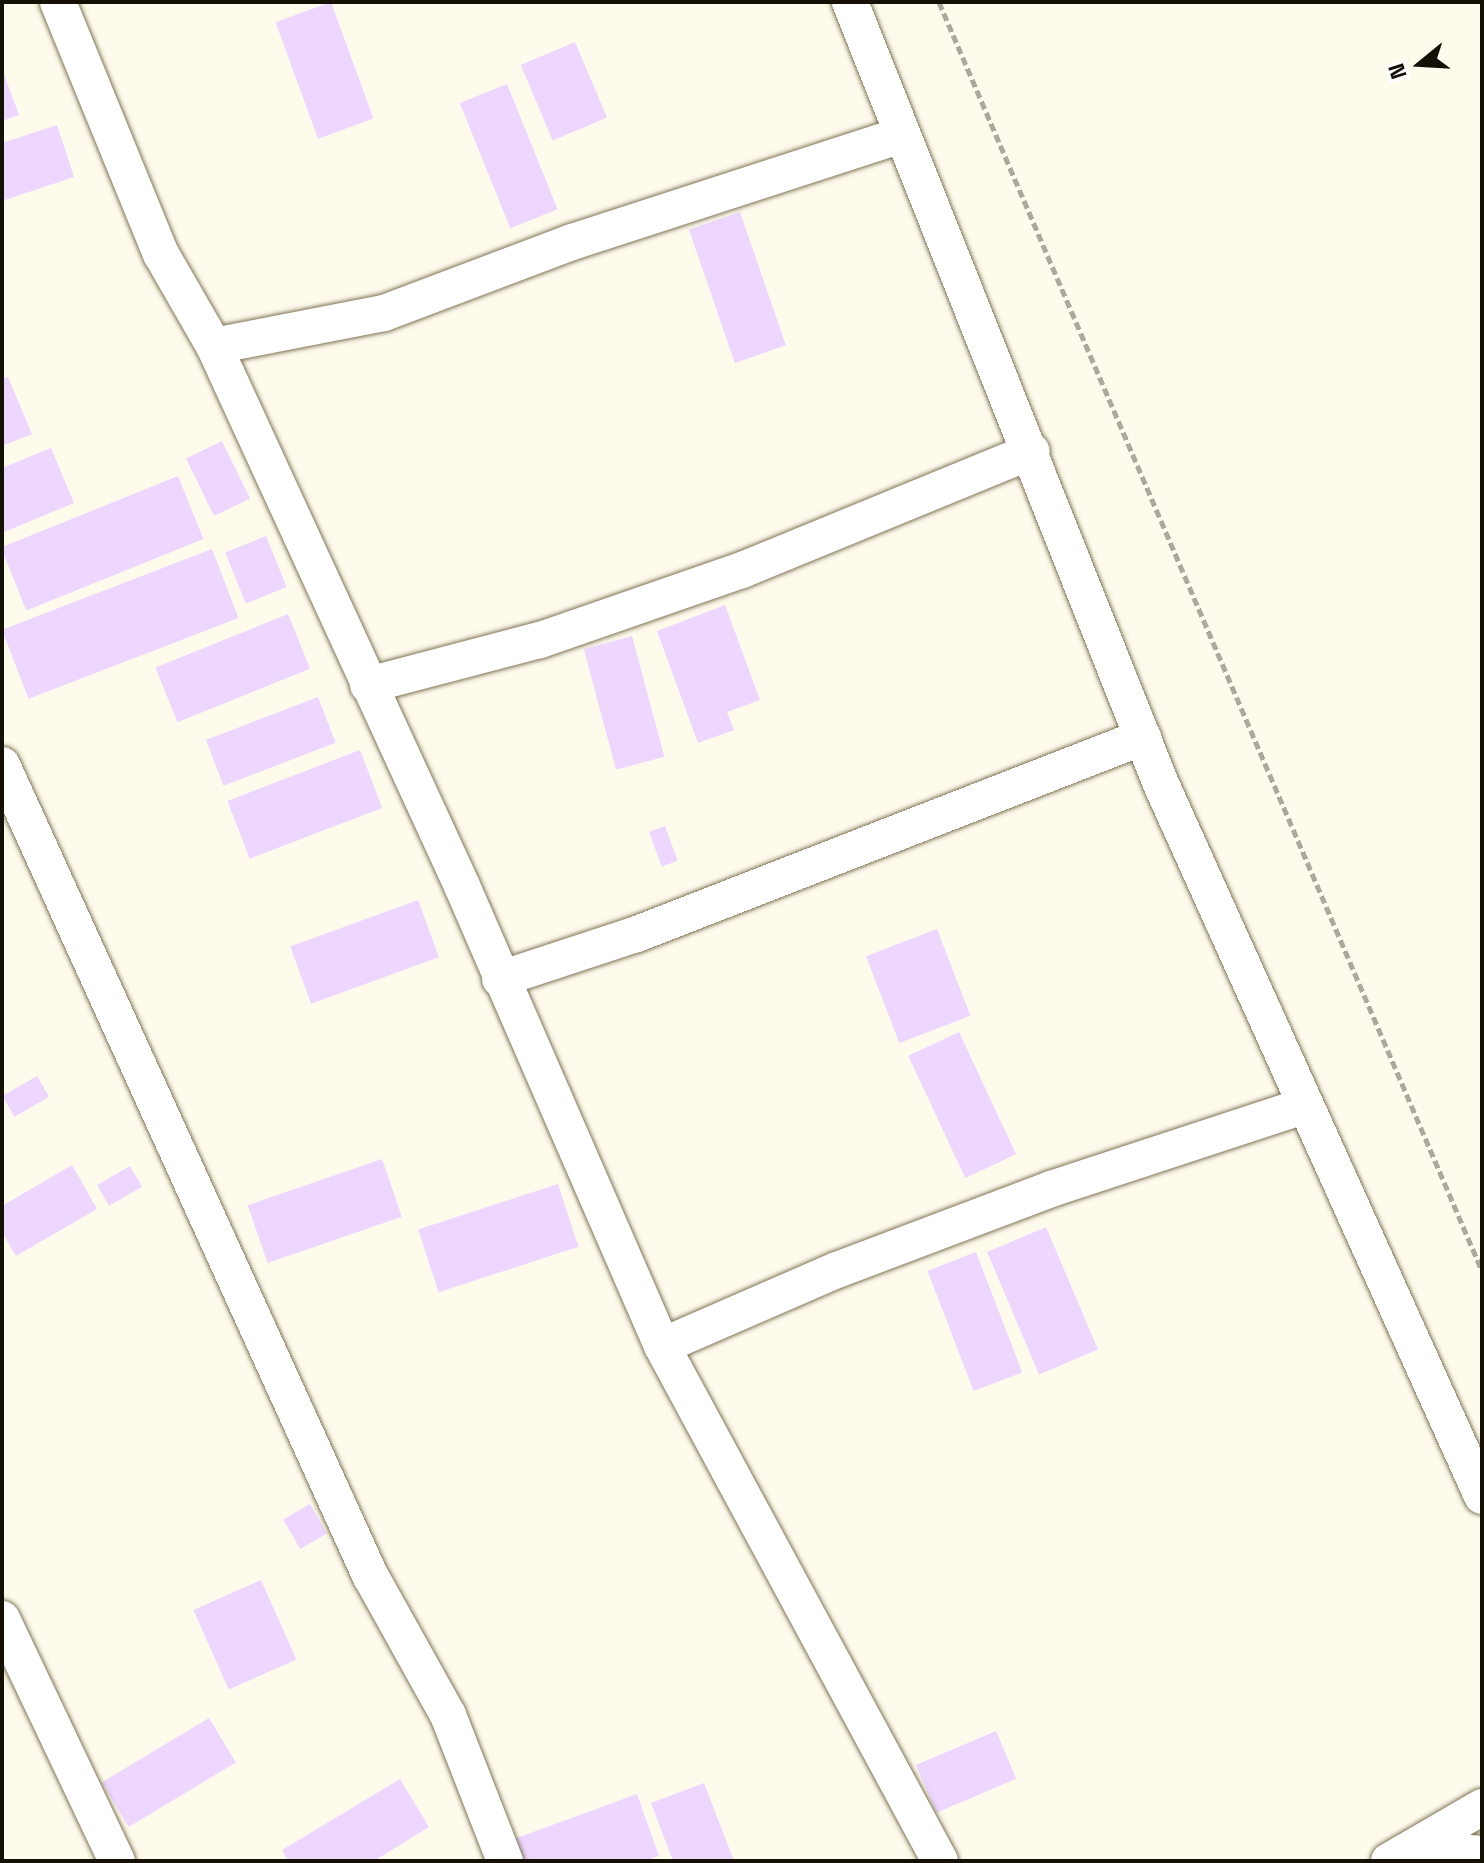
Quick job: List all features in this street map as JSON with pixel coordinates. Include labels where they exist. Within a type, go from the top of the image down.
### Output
[{"type":"street","points":[[58,2],[161,254],[214,346],[500,979],[539,1054],[662,1346],[940,1861]]},
{"type":"street","points":[[850,2],[901,135],[1032,451],[1143,737],[1303,1106],[1482,1496]]},
{"type":"street","points":[[214,346],[384,313],[572,242],[901,135]]},
{"type":"street","points":[[368,685],[540,640],[742,570],[1032,451]]},
{"type":"street","points":[[500,979],[637,934],[1143,737]]},
{"type":"street","points":[[2,765],[370,1575],[448,1715],[505,1861]]},
{"type":"street","points":[[662,1346],[837,1270],[1051,1189],[1303,1106]]},
{"type":"street","points":[[2,1619],[117,1861]]},
{"type":"street","points":[[1402,1854],[1482,1807]]},
{"type":"street","points":[[1402,1854],[1482,1854]]},
{"type":"path","points":[[939,2],[1482,1271]]},
{"type":"building","points":[[331,2],[373,119],[318,139],[276,22]]},
{"type":"building","points":[[575,42],[607,117],[553,141],[521,65]]},
{"type":"building","points":[[2,69],[19,115],[2,121]]},
{"type":"building","points":[[507,84],[558,209],[510,228],[460,103]]},
{"type":"building","points":[[57,125],[74,177],[2,201],[2,143]]},
{"type":"building","points":[[740,212],[786,345],[735,363],[689,230]]},
{"type":"building","points":[[8,377],[32,434],[2,446],[2,379]]},
{"type":"building","points":[[222,441],[250,499],[214,516],[186,459]]},
{"type":"building","points":[[51,448],[74,503],[2,533],[2,468]]},
{"type":"building","points":[[178,476],[203,539],[26,611],[2,547]]},
{"type":"building","points":[[266,536],[287,587],[246,603],[225,552]]},
{"type":"building","points":[[212,549],[239,618],[28,699],[2,630]]},
{"type":"building","points":[[725,605],[760,700],[727,712],[734,730],[698,743],[657,631]]},
{"type":"building","points":[[288,614],[310,669],[178,722],[155,668]]},
{"type":"building","points":[[632,636],[664,757],[616,770],[584,649]]},
{"type":"building","points":[[318,697],[336,743],[224,786],[206,740]]},
{"type":"building","points":[[360,750],[382,808],[250,859],[227,801]]},
{"type":"building","points":[[665,826],[678,861],[662,867],[649,832]]},
{"type":"building","points":[[418,900],[439,957],[311,1004],[290,947]]},
{"type":"building","points":[[937,929],[970,1016],[899,1043],[866,956]]},
{"type":"building","points":[[959,1032],[1016,1154],[965,1178],[908,1056]]},
{"type":"building","points":[[37,1076],[49,1097],[14,1117],[2,1096]]},
{"type":"building","points":[[382,1159],[402,1217],[268,1263],[248,1205]]},
{"type":"building","points":[[72,1165],[97,1209],[16,1256],[2,1232],[2,1206]]},
{"type":"building","points":[[130,1166],[142,1187],[109,1206],[97,1185]]},
{"type":"building","points":[[558,1184],[578,1247],[439,1292],[418,1229]]},
{"type":"building","points":[[1046,1227],[1098,1349],[1039,1374],[987,1252]]},
{"type":"building","points":[[976,1252],[1022,1372],[974,1391],[927,1271]]},
{"type":"building","points":[[310,1504],[327,1533],[300,1549],[283,1520]]},
{"type":"building","points":[[261,1580],[296,1659],[229,1690],[193,1610]]},
{"type":"building","points":[[209,1718],[236,1763],[129,1827],[102,1782]]},
{"type":"building","points":[[996,1731],[1016,1779],[936,1813],[916,1765]]},
{"type":"building","points":[[400,1779],[429,1827],[374,1861],[288,1861],[282,1850]]},
{"type":"building","points":[[704,1783],[734,1861],[673,1861],[651,1803]]},
{"type":"building","points":[[637,1794],[659,1856],[645,1861],[522,1861],[514,1839]]}]
